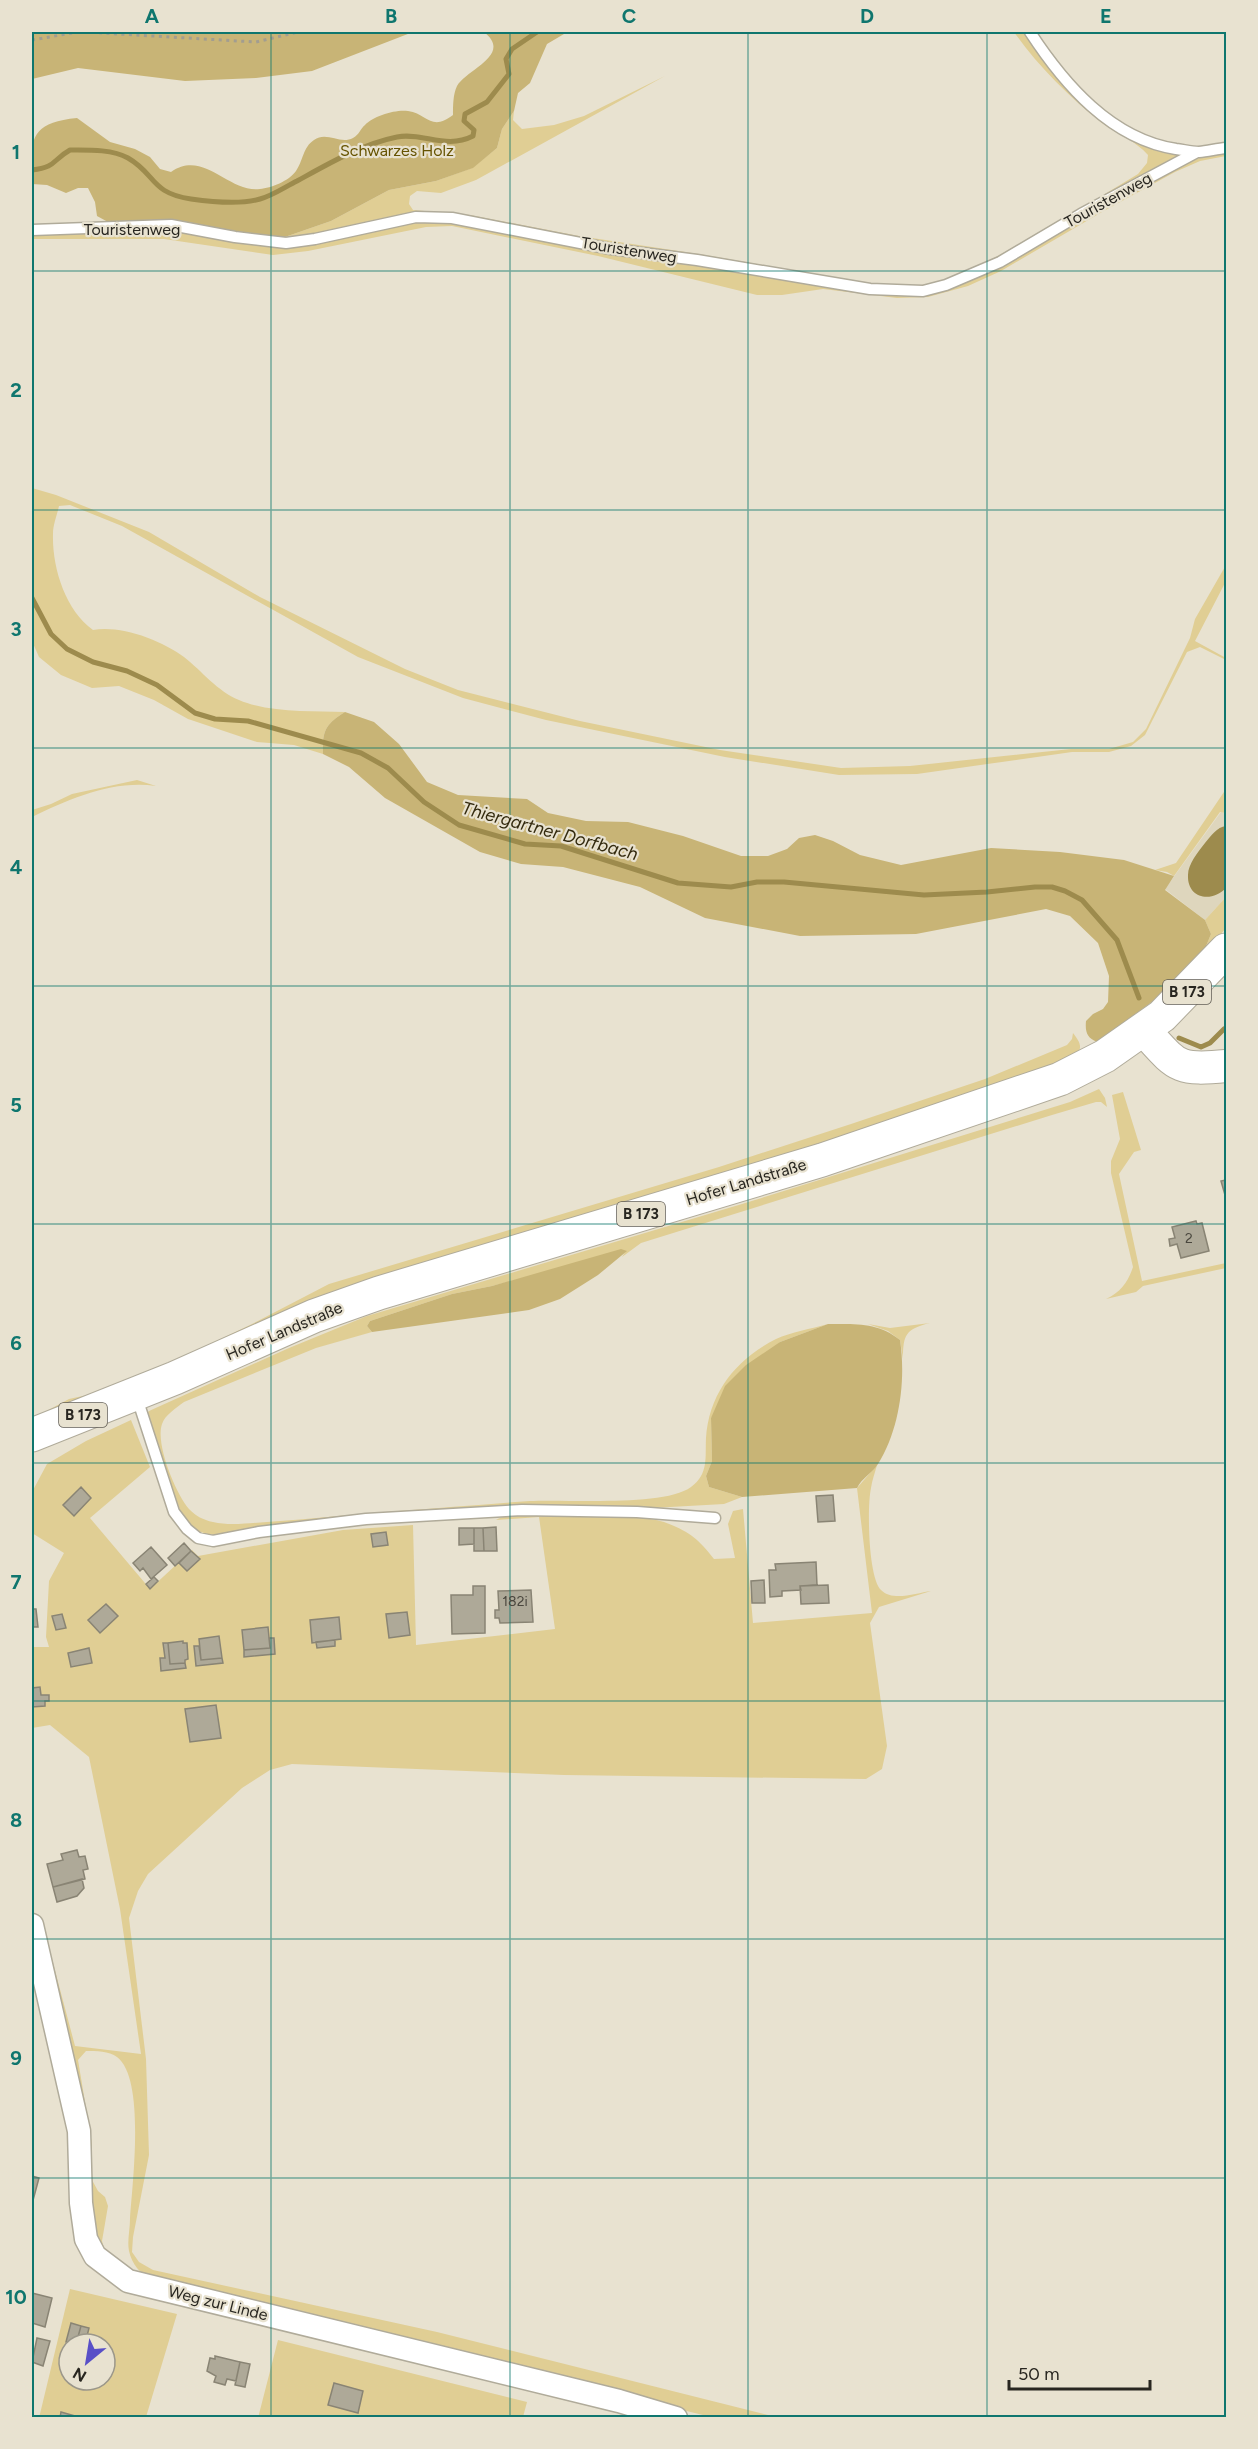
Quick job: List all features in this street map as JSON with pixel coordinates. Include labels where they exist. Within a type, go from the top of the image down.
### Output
[{"type":"main road","name":"Hofer Landstraße","points":[[32,1435],[135,1394],[314,1316],[379,1293],[822,1160],[1060,1079],[1105,1056],[1144,1030],[1185,995],[1227,950]]},
{"type":"street","points":[[1144,1030],[1177,1064],[1188,1069],[1227,1066]]},
{"type":"street","name":"Weg zur Linde","points":[[32,1925],[79,2131],[81,2203],[86,2239],[96,2256],[106,2266],[128,2281],[619,2400],[676,2418]]},
{"type":"lane","points":[[1030,32],[1082,98],[1110,122],[1140,140],[1167,148],[1197,152],[1227,148]]},
{"type":"lane","name":"Touristenweg","points":[[32,230],[171,225],[235,237],[286,243],[416,217],[452,218],[611,249],[870,289],[923,291],[946,285],[1000,262],[1099,204],[1197,152]]},
{"type":"lane","points":[[135,1394],[174,1512],[187,1529],[198,1538],[213,1541],[259,1532],[366,1519],[522,1510],[637,1512],[715,1518]]},
{"type":"path","points":[[32,40],[78,32]]},
{"type":"path","points":[[84,32],[256,42],[298,32]]},
{"type":"shaded area","points":[[1014,32],[1024,32],[1033,44],[1124,135],[1144,145],[1177,154],[1178,157],[972,272],[924,287],[871,286],[578,239],[443,214],[282,238],[331,221],[389,190],[436,181],[472,168],[497,148],[502,129],[514,111],[513,120],[522,129],[554,125],[584,116],[665,76],[476,180],[441,193],[417,191],[410,196],[409,204],[413,210],[470,215],[579,236],[872,284],[909,286],[949,279],[974,268],[1067,217],[1138,174],[1147,163],[1148,155],[1143,150],[1102,123],[1078,103],[1044,69]]},
{"type":"shaded area","points":[[1226,152],[1226,156],[1200,161],[1175,172],[1001,271],[968,286],[928,297],[897,298],[823,289],[782,295],[757,295],[598,256],[452,226],[426,227],[308,251],[273,255],[164,239],[32,239],[32,234],[168,229],[276,246],[407,222],[454,222],[856,291],[895,295],[931,293],[1176,167],[1202,157]]},
{"type":"shaded area","points":[[32,488],[56,495],[149,532],[260,597],[405,669],[458,690],[580,721],[720,750],[841,768],[910,766],[1071,749],[1109,749],[1133,742],[1146,729],[1190,638],[1195,619],[1226,565],[1226,581],[1195,641],[1226,660],[1200,647],[1187,652],[1145,735],[1131,746],[1109,752],[1072,752],[917,774],[839,775],[725,757],[546,720],[463,698],[358,657],[122,526],[70,505],[59,506],[53,531],[55,560],[62,587],[83,621],[93,630],[128,632],[164,645],[184,657],[224,691],[239,700],[264,707],[345,712],[326,729],[323,754],[294,745],[257,742],[188,719],[154,700],[119,686],[92,688],[61,675],[39,657],[32,641]]},
{"type":"shaded area","points":[[137,780],[156,786],[107,788],[76,798],[32,817],[32,810],[72,794]]},
{"type":"shaded area","points":[[1226,789],[1226,813],[1220,812],[1174,876],[1155,870],[1176,863]]},
{"type":"shaded area","points":[[1221,812],[1226,813],[1226,897],[1205,920],[1165,889]]},
{"type":"shaded area","points":[[1226,826],[1226,888],[1214,896],[1201,896],[1196,894],[1189,883],[1190,867],[1212,835]]},
{"type":"shaded area","points":[[1226,897],[1226,928],[1202,956],[1211,934],[1205,920]]},
{"type":"shaded area","points":[[1073,1033],[1080,1045],[1078,1053],[1043,1072],[39,1415],[69,1399],[101,1392],[166,1365],[329,1284],[719,1167],[985,1079],[1067,1045]]},
{"type":"shaded area","points":[[1099,1089],[1105,1098],[1107,1107],[1101,1102],[1096,1102],[1052,1115],[641,1243],[622,1257],[626,1251],[492,1286],[452,1294],[370,1321],[367,1326],[372,1332],[316,1348],[184,1402],[171,1412],[162,1424],[161,1444],[164,1456],[184,1502],[194,1514],[219,1523],[233,1524],[530,1501],[614,1501],[660,1497],[691,1487],[701,1477],[705,1465],[708,1422],[713,1406],[727,1379],[737,1367],[776,1339],[828,1324],[780,1342],[711,1418],[712,1461],[706,1476],[709,1487],[742,1497],[724,1504],[634,1509],[529,1505],[234,1535],[217,1535],[198,1531],[181,1513],[146,1414],[149,1411],[289,1348],[367,1316],[742,1204],[1070,1102]]},
{"type":"shaded area","points":[[1123,1092],[1141,1150],[1134,1152],[1119,1174],[1142,1281],[1226,1263],[1226,1268],[1143,1286],[1136,1292],[1106,1299],[1123,1286],[1133,1267],[1111,1173],[1111,1161],[1120,1139],[1112,1095]]},
{"type":"shaded area","points":[[930,1323],[911,1330],[905,1338],[903,1359],[900,1340],[888,1331],[868,1324],[890,1328]]},
{"type":"shaded area","points":[[131,1420],[150,1467],[90,1518],[150,1589],[192,1550],[198,1556],[343,1530],[413,1525],[416,1645],[555,1629],[539,1517],[496,1520],[525,1514],[605,1515],[664,1522],[692,1536],[714,1559],[735,1558],[728,1524],[733,1511],[743,1509],[753,1623],[872,1613],[857,1488],[877,1465],[870,1497],[869,1525],[871,1557],[877,1583],[881,1590],[892,1596],[931,1591],[879,1607],[870,1623],[887,1746],[882,1769],[866,1779],[564,1775],[292,1764],[270,1770],[242,1788],[148,1874],[138,1891],[129,1918],[146,2059],[149,2155],[133,2237],[132,2252],[139,2262],[153,2270],[437,2332],[776,2417],[711,2417],[147,2277],[134,2264],[128,2247],[135,2134],[132,2087],[126,2069],[117,2057],[106,2052],[86,2051],[78,2060],[92,2144],[92,2180],[98,2191],[105,2197],[108,2206],[102,2241],[105,2252],[91,2227],[78,2077],[46,1947],[48,1944],[75,2046],[141,2054],[120,1909],[89,1757],[50,1725],[32,1728],[32,1647],[49,1647],[46,1637],[49,1581],[64,1553],[32,1533],[32,1492],[47,1464],[86,1441]]},
{"type":"shaded area","points":[[70,2289],[177,2314],[146,2417],[39,2418],[57,2343],[57,2392],[117,2392],[117,2332],[60,2332]]},
{"type":"shaded area","points":[[278,2340],[527,2402],[523,2417],[258,2418]]},
{"type":"green space","points":[[32,32],[413,32],[312,71],[256,78],[185,81],[78,68],[32,79]]},
{"type":"green space","name":"Schwarzes Holz","points":[[484,32],[572,32],[547,44],[530,83],[518,93],[514,111],[502,129],[497,148],[473,168],[436,181],[389,190],[331,221],[282,238],[108,222],[97,216],[95,202],[88,188],[78,188],[66,193],[47,185],[32,184],[35,137],[49,124],[77,118],[110,142],[135,149],[150,157],[160,169],[171,172],[183,166],[194,166],[205,168],[237,185],[248,188],[260,189],[274,186],[293,175],[305,150],[310,143],[319,138],[348,140],[373,119],[397,111],[415,113],[434,122],[446,120],[453,115],[457,86],[491,55],[492,40]]},
{"type":"green space","points":[[345,712],[374,722],[399,744],[427,782],[458,795],[527,799],[548,813],[586,821],[628,822],[683,836],[741,856],[768,856],[787,849],[799,838],[815,835],[833,841],[860,855],[901,865],[991,848],[1060,852],[1124,860],[1174,876],[1165,890],[1205,920],[1211,934],[1202,956],[1160,996],[1097,1042],[1087,1034],[1086,1021],[1103,1009],[1108,1002],[1109,976],[1098,943],[1070,916],[1046,909],[916,934],[800,936],[705,918],[640,887],[563,867],[521,864],[480,852],[385,798],[349,767],[323,754],[326,729]]},
{"type":"green space","points":[[621,1249],[627,1251],[598,1275],[560,1299],[529,1310],[372,1332],[367,1326],[370,1321],[452,1294],[492,1286]]},
{"type":"green space","points":[[828,1324],[857,1324],[875,1327],[900,1340],[902,1371],[900,1404],[892,1435],[878,1464],[857,1488],[742,1497],[709,1487],[706,1476],[712,1461],[711,1418],[725,1386],[746,1365],[780,1342]]},
{"type":"building","points":[[1226,1180],[1226,1195],[1225,1195],[1221,1181]]},
{"type":"building","points":[[1196,1221],[1197,1224],[1202,1223],[1209,1251],[1181,1258],[1177,1244],[1170,1246],[1169,1239],[1175,1238],[1172,1227]]},
{"type":"building","points":[[81,1487],[91,1498],[74,1516],[63,1505]]},
{"type":"building","points":[[833,1495],[835,1521],[818,1522],[816,1496]]},
{"type":"building","points":[[496,1527],[497,1551],[484,1551],[483,1528]]},
{"type":"building","points":[[459,1528],[474,1528],[474,1544],[459,1545]]},
{"type":"building","points":[[474,1528],[483,1528],[484,1551],[474,1551]]},
{"type":"building","points":[[386,1532],[388,1545],[373,1547],[371,1534]]},
{"type":"building","points":[[184,1543],[191,1551],[175,1566],[168,1558]]},
{"type":"building","points":[[151,1547],[167,1565],[151,1579],[143,1568],[140,1571],[133,1563]]},
{"type":"building","points":[[191,1551],[200,1559],[187,1571],[179,1563]]},
{"type":"building","points":[[816,1562],[817,1585],[800,1586],[801,1590],[782,1591],[782,1596],[770,1597],[769,1570],[776,1570],[775,1564]]},
{"type":"building","points":[[154,1577],[158,1581],[150,1589],[146,1584]]},
{"type":"building","points":[[764,1580],[765,1603],[752,1603],[751,1581]]},
{"type":"building","points":[[828,1585],[829,1603],[801,1604],[800,1586]]},
{"type":"building","points":[[473,1586],[485,1586],[485,1633],[452,1634],[451,1595],[473,1595]]},
{"type":"building","points":[[531,1590],[533,1622],[500,1623],[499,1618],[495,1618],[495,1610],[499,1610],[498,1591]]},
{"type":"building","points":[[106,1604],[118,1616],[100,1633],[88,1620]]},
{"type":"building","points":[[32,1609],[36,1609],[38,1627],[32,1627]]},
{"type":"building","points":[[407,1612],[410,1635],[389,1638],[386,1614]]},
{"type":"building","points":[[62,1614],[66,1628],[56,1630],[52,1616]]},
{"type":"building","points":[[339,1617],[341,1639],[312,1643],[310,1620]]},
{"type":"building","points":[[268,1627],[270,1648],[244,1650],[242,1630]]},
{"type":"building","points":[[219,1636],[222,1658],[201,1660],[199,1639]]},
{"type":"building","points":[[269,1638],[274,1638],[275,1654],[244,1657],[244,1650],[270,1648]]},
{"type":"building","points":[[335,1640],[335,1646],[317,1648],[316,1642]]},
{"type":"building","points":[[183,1641],[187,1643],[188,1659],[185,1663],[170,1664],[168,1643]]},
{"type":"building","points":[[163,1643],[168,1643],[170,1664],[185,1663],[186,1668],[161,1671],[160,1658],[165,1658]]},
{"type":"building","points":[[194,1646],[199,1646],[201,1660],[222,1658],[223,1663],[196,1666]]},
{"type":"building","points":[[89,1648],[92,1663],[71,1667],[68,1653]]},
{"type":"building","points":[[40,1687],[41,1695],[49,1695],[49,1701],[45,1701],[45,1706],[32,1707],[32,1688]]},
{"type":"building","points":[[216,1705],[221,1738],[190,1742],[185,1709]]},
{"type":"building","points":[[77,1850],[79,1857],[85,1856],[88,1869],[83,1870],[85,1879],[53,1887],[47,1864],[63,1860],[61,1854]]},
{"type":"building","points":[[82,1879],[84,1888],[77,1896],[57,1902],[53,1887]]},
{"type":"building","points":[[32,2176],[39,2178],[32,2204]]},
{"type":"building","points":[[32,2293],[52,2298],[45,2327],[32,2323]]},
{"type":"building","points":[[71,2323],[81,2326],[79,2332],[69,2332]]},
{"type":"building","points":[[81,2326],[89,2328],[88,2332],[79,2332]]},
{"type":"building","points":[[37,2338],[50,2341],[43,2366],[32,2362]]},
{"type":"building","points":[[215,2356],[240,2362],[236,2381],[227,2379],[225,2385],[214,2382],[216,2376],[207,2371],[210,2358],[215,2359]]},
{"type":"building","points":[[240,2362],[250,2364],[245,2387],[235,2385]]},
{"type":"building","points":[[334,2383],[363,2391],[358,2413],[328,2405]]},
{"type":"building","points":[[61,2412],[82,2418],[60,2418]]},
{"type":"waterway","points":[[32,170],[50,165],[70,150],[92,150],[128,158],[144,170],[160,188],[178,196],[226,202],[260,199],[274,194],[346,155],[384,140],[407,136],[453,141],[473,136],[474,130],[464,121],[465,114],[487,102],[509,74],[506,59],[512,49],[537,32]]},
{"type":"waterway","name":"Thiergartner Dorfbach","points":[[32,598],[51,634],[67,649],[93,662],[127,671],[157,685],[195,713],[215,719],[248,721],[361,753],[388,768],[424,802],[459,825],[525,844],[561,846],[678,883],[731,887],[757,882],[784,882],[924,895],[1035,887],[1052,887],[1065,891],[1082,900],[1117,940],[1139,998]]},
{"type":"waterway","name":"Thiergartner Dorfbach","points":[[1179,1038],[1201,1047],[1210,1043],[1224,1029]]}]
